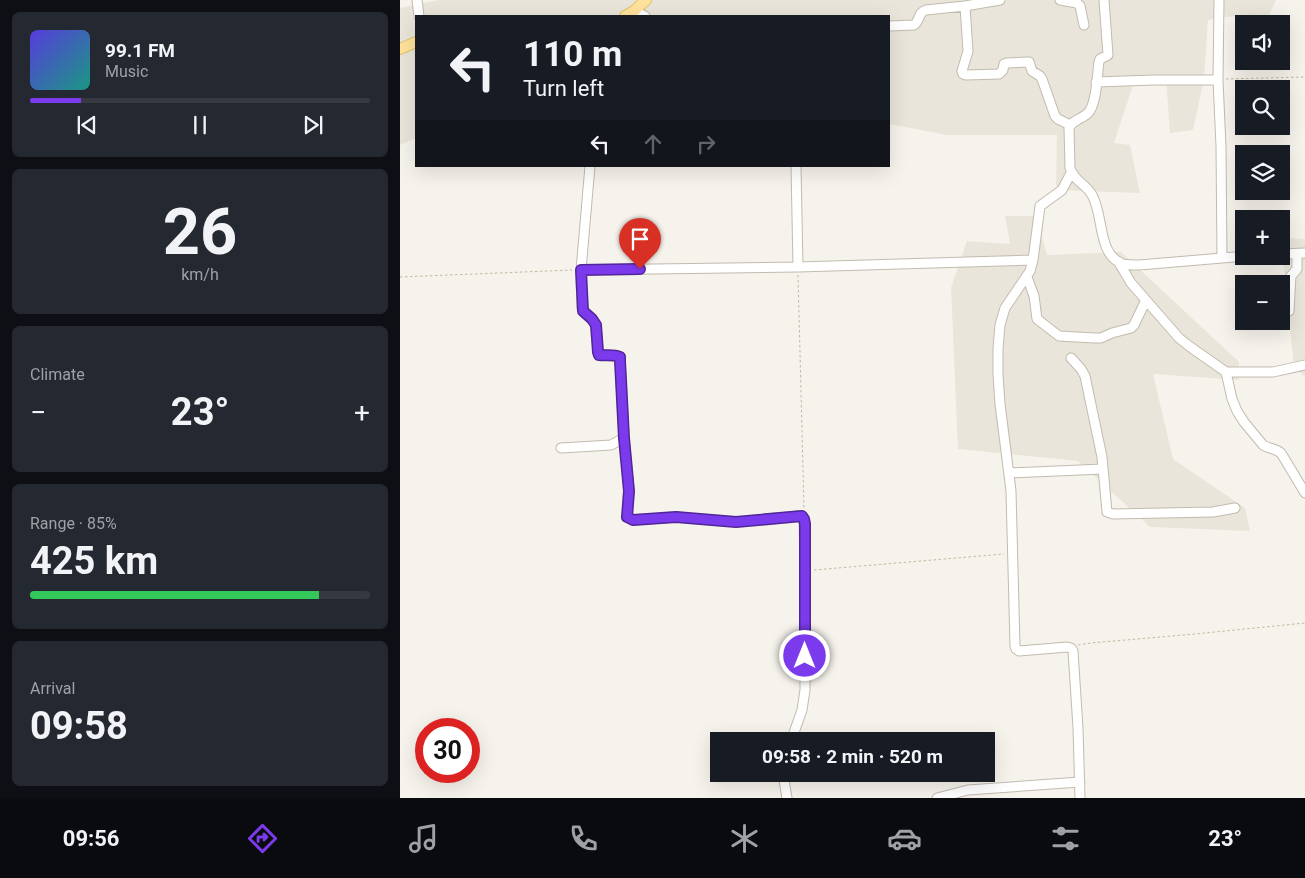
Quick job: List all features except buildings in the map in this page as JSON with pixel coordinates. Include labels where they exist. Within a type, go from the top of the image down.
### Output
[{"type":"main road","points":[[629,14],[646,0]]},
{"type":"main road","points":[[400,49],[415,42]]},
{"type":"street","points":[[417,0],[420,15]]},
{"type":"street","points":[[890,26],[914,25],[917,23],[922,10],[965,6],[1000,0]]},
{"type":"street","points":[[1060,0],[1077,3],[1080,6],[1084,25]]},
{"type":"street","points":[[1070,125],[1090,111],[1094,101],[1099,62],[1109,52],[1104,0]]},
{"type":"street","points":[[1219,0],[1218,80],[1221,146],[1222,258]]},
{"type":"street","points":[[965,6],[968,51],[962,71],[963,74],[998,74],[1003,70],[1004,64],[1029,62],[1032,71],[1042,79],[1055,116],[1070,125]]},
{"type":"street","points":[[1096,82],[1218,80]]},
{"type":"street","points":[[1070,125],[1071,173],[1093,196],[1106,247],[1114,258],[1129,265],[1139,265],[1235,257]]},
{"type":"street","points":[[590,167],[581,270],[583,311],[596,325],[599,355],[620,357],[629,491],[627,517],[633,520],[676,517],[736,522],[802,516],[805,524],[804,700],[794,732]]},
{"type":"street","points":[[796,167],[798,267]]},
{"type":"street","points":[[1071,173],[1062,190],[1040,206],[1030,271],[1005,308],[998,340],[999,385],[1009,473],[1015,646],[1019,651],[1067,647],[1071,648],[1074,655],[1080,798]]},
{"type":"street","points":[[1290,311],[1291,276],[1297,269],[1301,254]]},
{"type":"street","points":[[581,270],[798,267],[1033,260]]},
{"type":"street","points":[[1118,261],[1127,277],[1184,342],[1226,372],[1273,372],[1305,365]]},
{"type":"street","points":[[1027,277],[1034,296],[1037,320],[1059,336],[1101,338],[1116,331],[1128,329],[1134,325],[1146,300]]},
{"type":"street","points":[[1071,358],[1085,376],[1104,469],[1107,512],[1110,514],[1213,512],[1236,508]]},
{"type":"street","points":[[1226,372],[1234,405],[1240,417],[1263,445],[1280,453],[1305,493]]},
{"type":"street","points":[[561,448],[611,444],[624,438]]},
{"type":"street","points":[[1009,473],[1104,469]]},
{"type":"street","points":[[784,782],[787,798]]},
{"type":"street","points":[[937,798],[968,790],[1080,782]]},
{"type":"path","points":[[1218,80],[1305,77]]},
{"type":"path","points":[[798,267],[804,509],[802,516]]},
{"type":"path","points":[[400,277],[581,270]]},
{"type":"path","points":[[805,570],[1012,553]]},
{"type":"path","points":[[1071,648],[1091,643],[1305,623]]},
{"type":"shaded area","points":[[439,0],[1276,0],[1269,15],[1235,15],[1208,20],[1204,79],[1193,130],[1170,133],[1166,77],[1135,79],[1114,143],[1130,145],[1140,193],[1056,190],[1057,135],[947,135],[890,124],[890,15],[415,15],[415,138],[400,145],[400,8]]},
{"type":"shaded area","points":[[1005,216],[1036,216],[1047,255],[1121,252],[1239,362],[1239,380],[1153,374],[1173,459],[1245,508],[1250,531],[1150,527],[1078,461],[958,449],[951,288],[967,241],[1010,244]]},
{"type":"shaded area","points":[[1290,238],[1305,239],[1305,377],[1294,367],[1290,327],[1290,275],[1285,275],[1284,265],[1290,265]]},
{"type":"route","points":[[640,269],[581,270],[582,308],[585,314],[595,322],[599,355],[620,357],[629,491],[627,517],[633,520],[683,517],[736,522],[802,516],[805,524],[805,656]]}]
